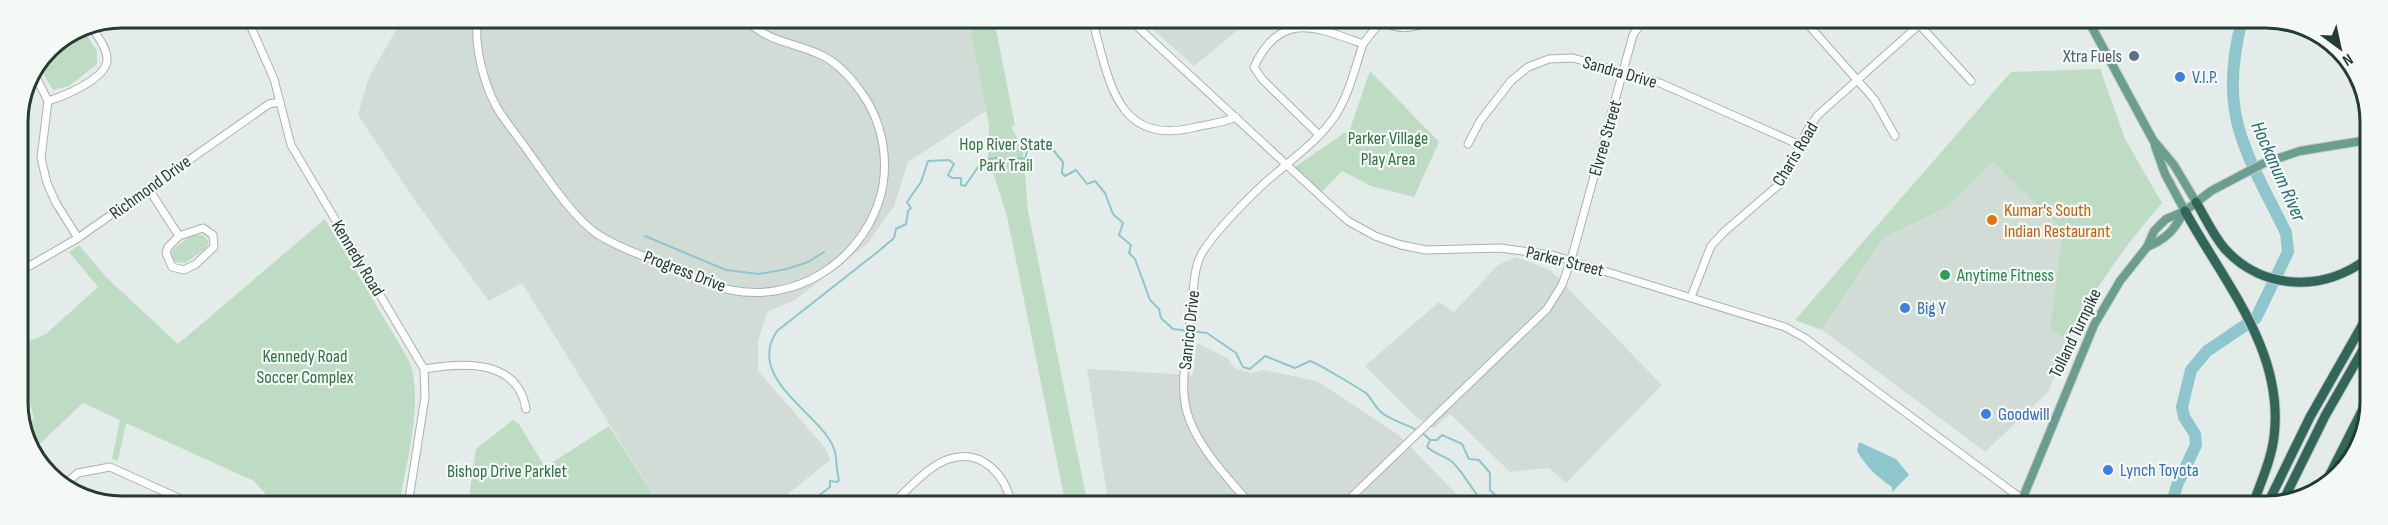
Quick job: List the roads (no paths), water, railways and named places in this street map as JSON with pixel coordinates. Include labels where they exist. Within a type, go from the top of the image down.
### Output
[{"type":"highway","points":[[2196,202],[2226,249],[2262,275],[2287,282],[2310,283],[2349,271],[2360,263]]},
{"type":"highway","points":[[2185,211],[2257,338],[2272,383],[2275,418],[2271,450],[2256,496]]},
{"type":"highway","points":[[2272,496],[2310,417],[2360,329]]},
{"type":"highway","points":[[2286,494],[2325,416],[2360,355]]},
{"type":"highway","points":[[2333,467],[2358,418]]},
{"type":"main road","points":[[2092,28],[2153,140],[2165,174],[2185,211]]},
{"type":"main road","points":[[2153,140],[2174,165],[2196,202]]},
{"type":"main road","name":"Tolland Turnpike","points":[[2023,496],[2094,325],[2120,281],[2146,247],[2154,231],[2238,175],[2270,161],[2314,148],[2360,141]]},
{"type":"main road","name":"Tolland Turnpike","points":[[2146,247],[2163,241],[2185,211]]},
{"type":"street","name":"Kennedy Road","points":[[252,28],[268,61],[291,145],[424,369],[425,398],[409,496]]},
{"type":"street","name":"Progress Drive","points":[[478,28],[477,52],[495,105],[583,222],[613,243],[693,277],[730,290],[750,292],[789,288],[813,279],[838,263],[853,248],[872,221],[881,196],[884,153],[873,112],[845,74],[822,55],[774,40],[757,28]]},
{"type":"street","points":[[1095,28],[1115,94],[1135,120],[1151,130],[1173,133],[1225,122],[1236,117]]},
{"type":"street","name":"Parker Street","points":[[1140,28],[1348,221],[1375,236],[1426,250],[1500,248],[1527,250],[1571,260],[1763,320],[1805,338],[2012,496]]},
{"type":"street","points":[[1292,28],[1274,37],[1262,49],[1254,67],[1262,79],[1319,135]]},
{"type":"street","points":[[1317,28],[1363,44],[1375,28]]},
{"type":"street","points":[[1396,28],[1415,28]]},
{"type":"street","name":"Elvree Street","points":[[1571,260],[1633,35],[1638,28]]},
{"type":"street","points":[[1811,28],[1874,99],[1895,136]]},
{"type":"street","name":"Charis Road","points":[[1691,297],[1711,246],[1781,183],[1818,115],[1911,28]]},
{"type":"street","points":[[1922,28],[1971,81]]},
{"type":"street","points":[[48,100],[69,95],[103,71],[107,60],[106,54],[94,33]]},
{"type":"street","name":"Sanrico Drive","points":[[1245,496],[1204,449],[1191,430],[1183,396],[1195,275],[1201,255],[1214,237],[1334,118],[1346,98],[1363,44]]},
{"type":"street","name":"Sandra Drive","points":[[1468,144],[1480,121],[1498,97],[1511,81],[1528,67],[1550,59],[1573,58],[1623,70],[1698,98],[1800,145]]},
{"type":"street","points":[[38,81],[48,100],[44,122],[43,166],[56,203],[78,238]]},
{"type":"street","name":"Richmond Drive","points":[[28,267],[78,238],[269,104],[280,102]]},
{"type":"street","points":[[148,188],[180,236]]},
{"type":"street","points":[[203,228],[213,236],[214,247],[196,264],[184,270],[177,270],[169,263],[166,253],[168,247],[180,236],[203,228]]},
{"type":"street","points":[[1352,496],[1547,309],[1562,285],[1571,260]]},
{"type":"street","points":[[424,369],[467,364],[501,372],[523,393],[526,409]]},
{"type":"street","points":[[902,496],[949,459],[973,457],[991,466],[1005,481],[1009,496]]},
{"type":"street","points":[[70,480],[78,473],[110,467],[174,496]]},
{"type":"water","points":[[1859,442],[1896,459],[1909,475],[1892,492],[1892,487],[1872,471],[1857,451]]},
{"type":"waterway","name":"Hockanum River","points":[[2174,496],[2196,445],[2195,434],[2184,417],[2182,407],[2191,370],[2207,351],[2256,318],[2288,252],[2286,233],[2248,155],[2234,108],[2235,53],[2240,28]]},
{"type":"waterway","points":[[1018,158],[1025,159],[1027,151],[1034,145],[1049,145],[1063,162],[1062,173],[1065,176],[1076,170],[1087,184],[1095,181],[1105,193],[1113,214],[1123,223],[1119,235],[1131,245],[1129,253],[1135,259],[1150,300],[1159,309],[1161,318],[1173,329],[1207,333],[1236,353],[1243,367],[1250,369],[1265,356],[1295,368],[1310,361],[1321,366],[1367,394],[1382,413],[1421,432],[1430,440],[1437,440],[1442,435],[1462,444],[1469,459],[1479,460],[1490,473],[1490,490],[1496,496]]},
{"type":"waterway","points":[[818,496],[830,487],[830,481],[839,480],[835,453],[827,436],[784,389],[775,375],[770,361],[770,347],[777,331],[894,238],[896,229],[906,224],[908,211],[911,208],[907,202],[921,182],[928,161],[949,160],[954,164],[948,175],[952,178],[961,178],[961,185],[965,186],[983,160],[997,158]]},
{"type":"waterway","points":[[645,236],[726,270],[759,274],[787,269],[808,262],[824,252]]},
{"type":"waterway","points":[[1430,440],[1427,447],[1455,465],[1478,496]]},
{"type":"place","name":"Xtra Fuels","points":[[2134,56]]},
{"type":"place","name":"V.I.P.","points":[[2180,77]]},
{"type":"place","name":"Kumar's South Indian Restaurant","points":[[1992,220]]},
{"type":"place","name":"Anytime Fitness","points":[[1945,275]]},
{"type":"place","name":"Big Y","points":[[1905,308]]},
{"type":"place","name":"Goodwill","points":[[1986,414]]},
{"type":"place","name":"Lynch Toyota","points":[[2108,470]]},
{"type":"park label","name":"Parker Village Play Area","points":[[1388,148]]},
{"type":"park label","name":"Hop River State Park Trail","points":[[1006,154]]},
{"type":"park label","name":"Kennedy Road Soccer Complex","points":[[305,366]]},
{"type":"park label","name":"Bishop Drive Parklet","points":[[507,471]]}]
